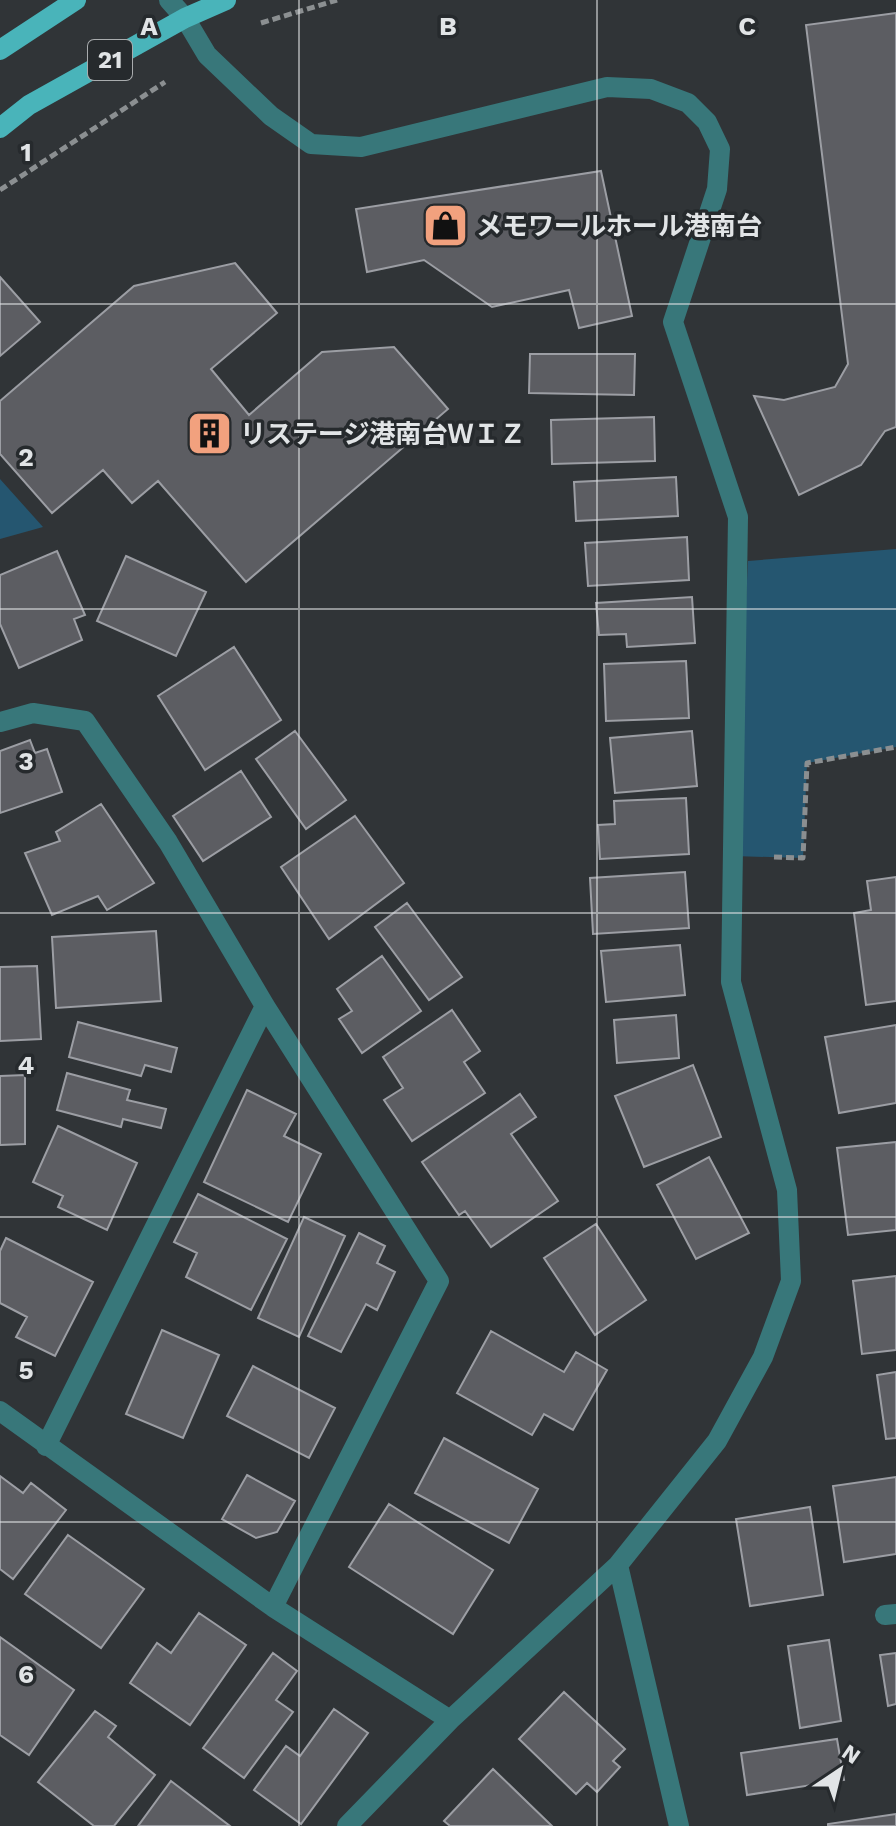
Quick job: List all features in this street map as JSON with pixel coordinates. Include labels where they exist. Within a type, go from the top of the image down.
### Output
[{"type":"main road","points":[[0,50],[76,0]]},
{"type":"main road","name":"21","points":[[0,128],[29,105],[185,18],[226,0]]},
{"type":"street","points":[[169,0],[185,18],[207,55],[271,116],[311,144],[361,147],[607,87],[651,89],[688,103],[707,122],[720,149],[717,189],[673,322],[738,517],[731,982],[787,1190],[791,1281],[763,1357],[717,1441],[618,1565],[450,1720],[347,1826]]},
{"type":"street","points":[[0,722],[33,713],[85,721],[168,842],[265,1006],[439,1281],[273,1607]]},
{"type":"street","points":[[46,1446],[265,1006]]},
{"type":"street","points":[[0,1411],[273,1607],[450,1720]]},
{"type":"street","points":[[618,1565],[679,1826]]},
{"type":"path","points":[[0,190],[255,24],[337,0]]},
{"type":"path","points":[[733,856],[803,858],[807,763],[896,747]]},
{"type":"shaded area","points":[[0,479],[43,527],[0,539]]},
{"type":"shaded area","points":[[896,549],[896,747],[807,763],[803,858],[733,856],[748,561]]},
{"type":"building","points":[[896,13],[896,427],[885,431],[861,465],[799,495],[754,396],[784,400],[835,387],[848,364],[806,25]]},
{"type":"building","points":[[601,171],[632,316],[579,328],[569,290],[492,307],[424,260],[367,272],[356,209]]},
{"type":"building","name":"リステージ港南台ＷＩＺ","points":[[235,263],[277,313],[211,369],[249,415],[322,352],[394,347],[448,409],[246,582],[158,481],[132,503],[103,470],[52,513],[0,454],[0,401],[134,286]]},
{"type":"building","points":[[0,277],[40,322],[0,356]]},
{"type":"building","points":[[530,354],[635,354],[634,395],[529,393]]},
{"type":"building","points":[[654,417],[655,461],[552,464],[551,420]]},
{"type":"building","points":[[676,477],[678,516],[576,521],[574,482]]},
{"type":"building","points":[[687,537],[689,580],[588,586],[585,543]]},
{"type":"building","points":[[57,551],[85,615],[74,619],[82,640],[19,668],[0,624],[0,575]]},
{"type":"building","points":[[126,556],[206,592],[176,656],[97,621]]},
{"type":"building","points":[[692,597],[695,643],[627,647],[626,634],[599,635],[596,603]]},
{"type":"building","points":[[234,647],[281,720],[205,770],[158,696]]},
{"type":"building","points":[[686,661],[689,718],[606,721],[604,664]]},
{"type":"building","points":[[295,731],[346,800],[306,829],[256,759]]},
{"type":"building","points":[[692,731],[697,786],[615,793],[610,738]]},
{"type":"building","points":[[30,740],[35,753],[47,749],[62,792],[0,813],[0,751]]},
{"type":"building","points":[[241,771],[271,817],[203,861],[173,816]]},
{"type":"building","points":[[686,798],[689,854],[600,859],[598,825],[615,824],[614,801]]},
{"type":"building","points":[[101,804],[154,883],[107,910],[98,896],[52,915],[25,853],[60,841],[56,832]]},
{"type":"building","points":[[355,816],[404,883],[329,939],[281,867]]},
{"type":"building","points":[[685,872],[689,928],[593,934],[590,878]]},
{"type":"building","points":[[896,877],[896,1001],[866,1005],[854,913],[871,910],[867,881]]},
{"type":"building","points":[[407,903],[462,977],[429,1000],[375,927]]},
{"type":"building","points":[[156,931],[161,1001],[56,1008],[52,937]]},
{"type":"building","points":[[680,945],[685,995],[606,1002],[601,951]]},
{"type":"building","points":[[382,956],[421,1011],[362,1053],[339,1019],[352,1011],[337,989]]},
{"type":"building","points":[[37,966],[41,1039],[0,1041],[0,967]]},
{"type":"building","points":[[452,1010],[480,1051],[464,1062],[485,1093],[412,1141],[384,1100],[403,1088],[383,1057]]},
{"type":"building","points":[[676,1015],[679,1058],[617,1063],[614,1020]]},
{"type":"building","points":[[78,1022],[177,1048],[171,1072],[145,1065],[141,1076],[69,1057]]},
{"type":"building","points":[[896,1025],[896,1103],[839,1113],[825,1037]]},
{"type":"building","points":[[693,1065],[721,1137],[644,1167],[615,1096]]},
{"type":"building","points":[[67,1073],[130,1090],[127,1100],[166,1109],[161,1128],[123,1119],[121,1127],[57,1110]]},
{"type":"building","points":[[25,1075],[25,1144],[0,1145],[0,1076]]},
{"type":"building","points":[[247,1090],[296,1114],[284,1136],[321,1154],[288,1222],[204,1182]]},
{"type":"building","points":[[520,1094],[536,1117],[511,1134],[558,1201],[491,1247],[465,1211],[459,1215],[422,1162]]},
{"type":"building","points":[[58,1126],[137,1163],[107,1230],[58,1207],[63,1196],[33,1182]]},
{"type":"building","points":[[896,1142],[896,1230],[848,1235],[837,1148]]},
{"type":"building","points":[[709,1157],[749,1233],[696,1259],[657,1185]]},
{"type":"building","points":[[198,1194],[287,1239],[251,1310],[186,1277],[197,1253],[174,1242]]},
{"type":"building","points":[[304,1217],[345,1236],[299,1337],[258,1318]]},
{"type":"building","points":[[596,1224],[646,1300],[595,1335],[544,1258]]},
{"type":"building","points":[[359,1233],[385,1246],[377,1263],[395,1272],[377,1310],[366,1304],[341,1352],[308,1336]]},
{"type":"building","points":[[6,1238],[93,1282],[55,1356],[16,1337],[27,1317],[0,1303],[0,1251]]},
{"type":"building","points":[[896,1276],[896,1350],[862,1354],[853,1281]]},
{"type":"building","points":[[162,1330],[219,1355],[183,1438],[126,1414]]},
{"type":"building","points":[[491,1331],[564,1372],[576,1352],[607,1370],[573,1430],[544,1414],[532,1435],[457,1393]]},
{"type":"building","points":[[253,1366],[335,1408],[309,1458],[227,1416]]},
{"type":"building","points":[[896,1372],[896,1438],[886,1439],[877,1375]]},
{"type":"building","points":[[444,1438],[538,1489],[509,1543],[415,1493]]},
{"type":"building","points":[[247,1475],[295,1501],[277,1532],[256,1538],[222,1519]]},
{"type":"building","points":[[0,1476],[23,1493],[31,1483],[66,1510],[13,1579],[0,1569]]},
{"type":"building","points":[[896,1477],[896,1554],[844,1562],[833,1486]]},
{"type":"building","points":[[389,1504],[493,1570],[453,1634],[349,1567]]},
{"type":"building","points":[[810,1507],[823,1595],[750,1606],[736,1519]]},
{"type":"building","points":[[68,1535],[144,1589],[101,1648],[25,1594]]},
{"type":"building","points":[[199,1613],[246,1645],[190,1725],[130,1683],[157,1643],[171,1653]]},
{"type":"building","points":[[0,1637],[74,1690],[29,1755],[0,1735]]},
{"type":"building","points":[[829,1640],[841,1721],[800,1728],[788,1646]]},
{"type":"building","points":[[273,1653],[297,1671],[276,1700],[293,1712],[244,1778],[203,1748]]},
{"type":"building","points":[[896,1653],[896,1704],[888,1706],[880,1655]]},
{"type":"building","points":[[564,1692],[625,1749],[613,1761],[620,1767],[597,1792],[587,1783],[576,1794],[519,1739]]},
{"type":"building","points":[[334,1709],[368,1733],[301,1824],[254,1790],[286,1746],[300,1756]]},
{"type":"building","points":[[95,1711],[116,1726],[108,1737],[155,1775],[114,1826],[94,1826],[38,1782]]},
{"type":"building","points":[[837,1739],[844,1780],[747,1795],[741,1753]]},
{"type":"building","points":[[493,1769],[552,1826],[450,1826],[444,1821]]},
{"type":"building","points":[[171,1781],[230,1826],[138,1826]]},
{"type":"building","points":[[896,1814],[896,1826],[828,1826],[828,1824]]},
{"type":"place","name":"メモワールホール港南台","points":[[445,226]]},
{"type":"place","name":"リステージ港南台ＷＩＺ","points":[[209,434]]}]
